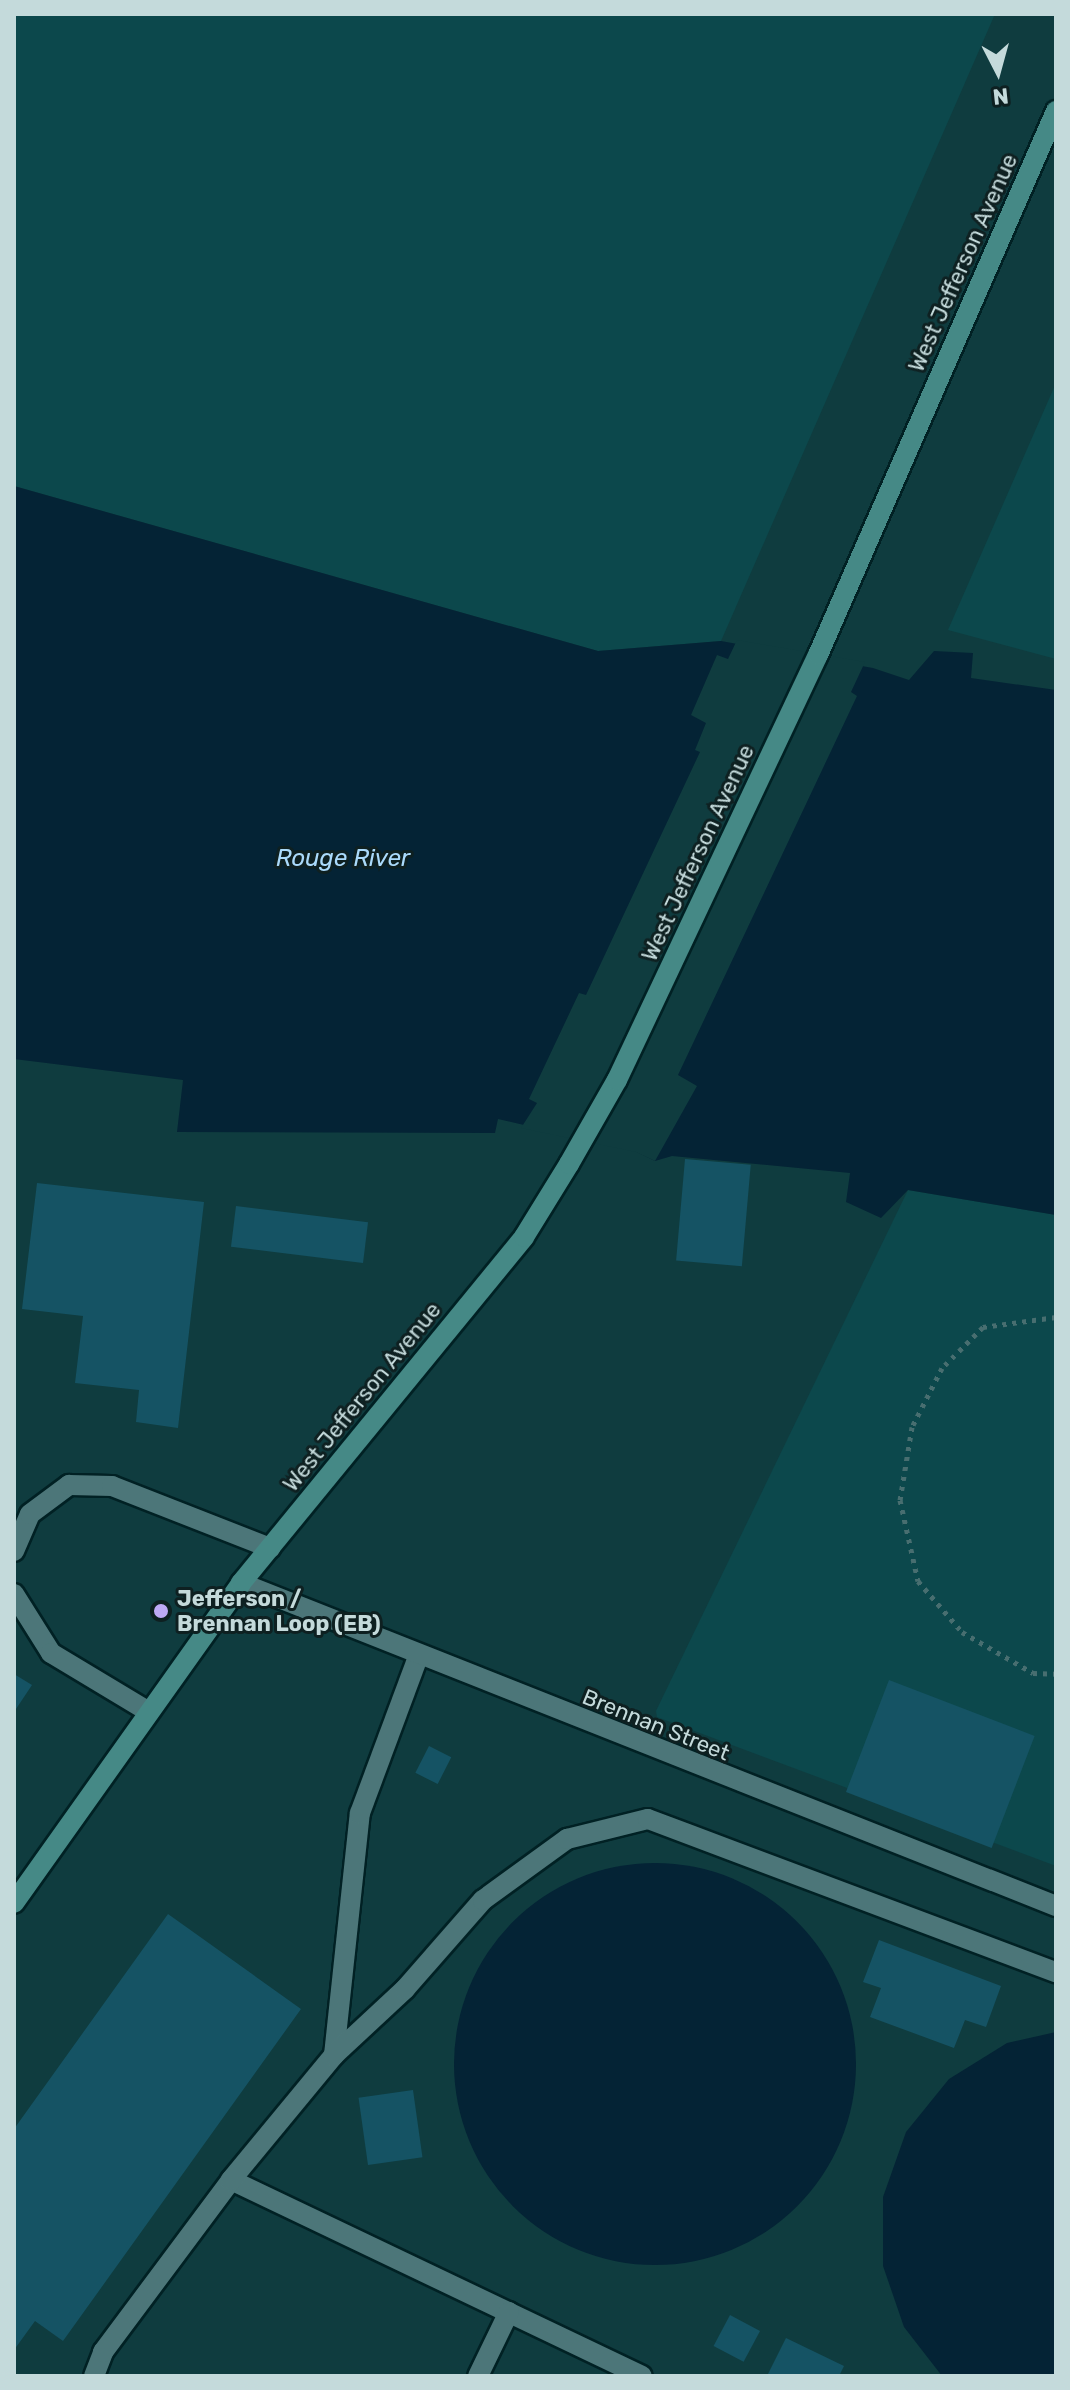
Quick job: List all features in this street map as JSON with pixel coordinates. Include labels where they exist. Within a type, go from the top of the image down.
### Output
[{"type":"main road","name":"West Jefferson Avenue","points":[[14,1903],[241,1583],[524,1237],[569,1164],[617,1080],[818,655],[1056,111]]},
{"type":"street","points":[[14,1551],[30,1514],[69,1485],[112,1486],[270,1548]]},
{"type":"street","name":"Brennan Street","points":[[241,1583],[418,1657],[1056,1906]]},
{"type":"street","points":[[14,1594],[51,1653],[149,1712]]},
{"type":"street","points":[[334,2055],[360,1813],[418,1657]]},
{"type":"street","points":[[94,2376],[103,2352],[231,2180],[334,2055],[405,1989],[483,1900],[567,1839],[648,1819],[1056,1972]]},
{"type":"street","points":[[231,2180],[642,2376]]},
{"type":"street","points":[[478,2376],[509,2312]]},
{"type":"path","points":[[1056,1317],[983,1327],[942,1368],[912,1427],[900,1500],[918,1581],[962,1632],[1033,1673],[1056,1674]]},
{"type":"shaded area","points":[[14,14],[995,14],[721,641],[598,651],[14,486]]},
{"type":"shaded area","points":[[1056,383],[1056,659],[948,630]]},
{"type":"shaded area","points":[[908,1190],[1056,1215],[1056,1866],[657,1717],[656,1711]]},
{"type":"water","name":"Rouge River","points":[[14,486],[598,651],[721,641],[873,668],[909,680],[934,651],[973,653],[971,678],[1056,690],[1056,1215],[908,1190],[881,1218],[846,1202],[850,1173],[672,1156],[655,1161],[635,1151],[498,1119],[495,1133],[177,1132],[183,1080],[14,1059]]},
{"type":"water","points":[[655,1863],[694,1867],[732,1878],[783,1908],[811,1936],[832,1969],[848,2006],[856,2064],[852,2103],[841,2141],[811,2192],[783,2220],[750,2241],[713,2257],[655,2265],[616,2261],[578,2250],[527,2220],[499,2192],[478,2159],[462,2122],[454,2064],[458,2025],[469,1987],[499,1936],[527,1908],[560,1887],[597,1871]]},
{"type":"water","points":[[1056,2032],[1056,2376],[942,2376],[904,2327],[883,2266],[883,2197],[906,2132],[949,2079],[1007,2043]]},
{"type":"pier","points":[[737,640],[865,662],[851,692],[857,696],[678,1075],[697,1086],[655,1161],[636,1152],[521,1128],[537,1103],[529,1099],[579,993],[586,995],[700,752],[695,750],[706,723],[691,715],[717,655],[728,659]]},
{"type":"building","points":[[685,1159],[751,1165],[742,1266],[676,1261]]},
{"type":"building","points":[[37,1183],[204,1202],[178,1428],[136,1422],[139,1390],[75,1383],[83,1316],[22,1309]]},
{"type":"building","points":[[236,1206],[368,1222],[363,1263],[231,1247]]},
{"type":"building","points":[[14,1674],[32,1685],[14,1712]]},
{"type":"building","points":[[889,1680],[1035,1736],[992,1848],[846,1792]]},
{"type":"building","points":[[429,1746],[451,1757],[438,1784],[415,1773]]},
{"type":"building","points":[[168,1914],[301,2009],[63,2341],[35,2321],[14,2350],[14,2129]]},
{"type":"building","points":[[879,1940],[1001,1986],[986,2027],[965,2020],[954,2048],[870,2017],[881,1988],[863,1982]]},
{"type":"building","points":[[413,2090],[422,2157],[368,2165],[359,2098]]},
{"type":"building","points":[[730,2315],[760,2331],[744,2362],[714,2346]]},
{"type":"building","points":[[786,2338],[844,2366],[839,2376],[768,2374]]},
{"type":"place","name":"Jefferson / Brennan Loop (EB)","points":[[161,1611]]}]
